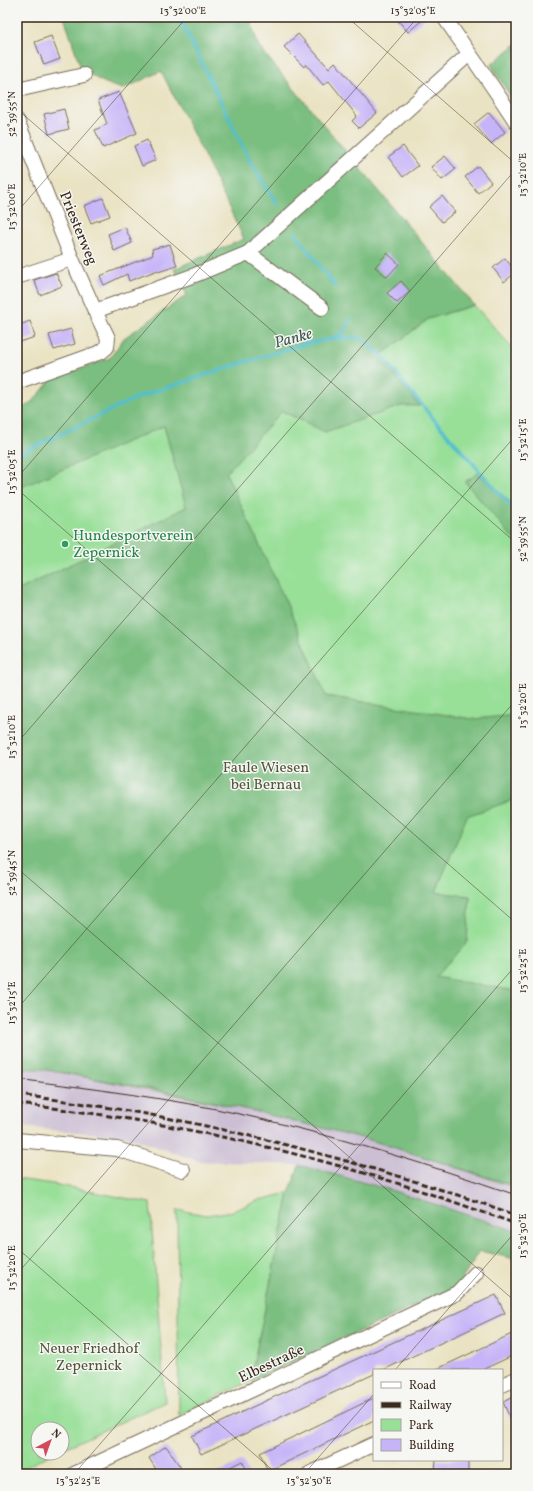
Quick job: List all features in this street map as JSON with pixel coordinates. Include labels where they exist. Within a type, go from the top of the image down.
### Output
[{"type":"street","points":[[444,17],[469,54],[487,77],[516,122]]},
{"type":"street","points":[[95,311],[195,275],[248,253],[469,54]]},
{"type":"street","points":[[17,90],[84,75]]},
{"type":"street","name":"Priesterweg","points":[[17,120],[72,259],[108,338],[107,347],[101,352],[17,382]]},
{"type":"street","points":[[248,253],[322,308]]},
{"type":"street","points":[[20,276],[72,259]]},
{"type":"street","points":[[17,1140],[117,1149],[183,1170]]},
{"type":"street","name":"Elbestraße","points":[[74,1474],[457,1293],[476,1273]]},
{"type":"street","points":[[503,1384],[516,1378]]},
{"type":"street","points":[[309,1474],[373,1444]]},
{"type":"shaded area","points":[[17,1069],[41,1069],[158,1090],[249,1110],[367,1139],[496,1179],[516,1186],[516,1231],[391,1190],[299,1165],[198,1161],[125,1136],[17,1127]]},
{"type":"green space","name":"Faule Wiesen bei Bernau","points":[[64,17],[249,17],[259,47],[474,305],[428,319],[379,357],[420,406],[401,406],[325,432],[282,411],[226,473],[286,602],[326,696],[473,719],[516,715],[516,799],[467,816],[436,892],[470,896],[467,942],[435,977],[516,991],[516,1186],[367,1139],[249,1110],[158,1090],[41,1069],[17,1069],[17,591],[186,507],[164,426],[17,489],[17,413],[35,399],[52,379],[110,358],[124,338],[187,295],[174,269],[244,239],[201,149],[161,71],[123,89],[99,80],[81,68]]},
{"type":"green space","points":[[516,44],[516,105],[491,65]]},
{"type":"green space","name":"Faule Wiesen bei Bernau","points":[[474,305],[516,352],[516,1188],[364,1136],[267,1113],[39,1068],[17,1067],[17,485],[168,417],[417,328],[428,319]]},
{"type":"green space","points":[[478,473],[516,507],[516,542],[465,482]]},
{"type":"green space","points":[[299,1165],[391,1190],[516,1231],[516,1259],[480,1251],[457,1287],[250,1381],[289,1193]]},
{"type":"green space","name":"Neuer Friedhof Zepernick","points":[[17,1179],[53,1184],[150,1203],[165,1402],[70,1445],[70,1421],[30,1421],[30,1461],[38,1461],[17,1472]]},
{"type":"green space","points":[[289,1193],[250,1381],[179,1415],[177,1210],[207,1215],[233,1211],[259,1200]]},
{"type":"building","points":[[395,17],[426,17],[408,32]]},
{"type":"building","points":[[298,34],[329,68],[335,62],[377,113],[359,128],[352,121],[357,116],[329,81],[323,85],[306,64],[304,67],[284,47]]},
{"type":"building","points":[[51,36],[60,59],[44,65],[35,42]]},
{"type":"building","points":[[119,92],[137,133],[103,148],[95,130],[107,124],[98,100]]},
{"type":"building","points":[[64,109],[69,129],[49,134],[44,114]]},
{"type":"building","points":[[489,112],[505,132],[491,144],[474,124]]},
{"type":"building","points":[[147,140],[156,160],[142,166],[134,146]]},
{"type":"building","points":[[403,146],[418,166],[403,177],[388,157]]},
{"type":"building","points":[[445,156],[456,169],[442,180],[431,167]]},
{"type":"building","points":[[478,166],[491,182],[478,193],[465,177]]},
{"type":"building","points":[[442,196],[455,212],[442,222],[429,207]]},
{"type":"building","points":[[103,198],[110,216],[91,223],[84,206]]},
{"type":"building","points":[[125,227],[132,243],[114,251],[108,234]]},
{"type":"building","points":[[170,244],[177,266],[158,272],[158,270],[129,281],[127,274],[104,285],[100,276],[153,255],[152,249]]},
{"type":"building","points":[[387,253],[399,264],[387,277],[375,267]]},
{"type":"building","points":[[505,258],[516,272],[504,282],[493,268]]},
{"type":"building","points":[[56,273],[62,286],[40,295],[34,280]]},
{"type":"building","points":[[401,281],[410,291],[397,303],[387,293]]},
{"type":"building","points":[[30,321],[35,337],[17,343],[17,326]]},
{"type":"building","points":[[71,329],[75,344],[54,350],[49,335]]},
{"type":"building","points":[[496,1295],[505,1313],[385,1369],[373,1369],[373,1374],[201,1454],[192,1436]]},
{"type":"building","points":[[516,1332],[516,1354],[484,1369],[437,1369]]},
{"type":"building","points":[[516,1396],[516,1432],[503,1402]]},
{"type":"building","points":[[373,1398],[373,1420],[268,1471],[260,1453]]},
{"type":"building","points":[[166,1446],[181,1468],[172,1474],[159,1474],[149,1458]]},
{"type":"building","points":[[242,1461],[249,1474],[216,1474]]},
{"type":"building","points":[[436,1461],[468,1461],[468,1472],[435,1471]]},
{"type":"waterway","points":[[179,17],[251,163],[277,204]]},
{"type":"waterway","points":[[295,233],[335,286]]},
{"type":"waterway","points":[[333,338],[345,331],[350,319]]},
{"type":"waterway","name":"Panke","points":[[17,455],[138,397],[305,344],[332,339],[356,337],[367,342],[382,356],[431,416],[516,512]]},
{"type":"tram line","points":[[17,1079],[159,1099],[244,1115],[381,1151],[516,1195]]},
{"type":"railway","points":[[17,1095],[81,1103],[144,1114],[207,1126],[270,1141],[394,1175],[516,1215]]},
{"type":"railway","points":[[17,1104],[148,1122],[279,1150],[383,1179],[440,1197],[516,1224]]},
{"type":"place","name":"Hundesportverein Zepernick","points":[[65,544]]}]
